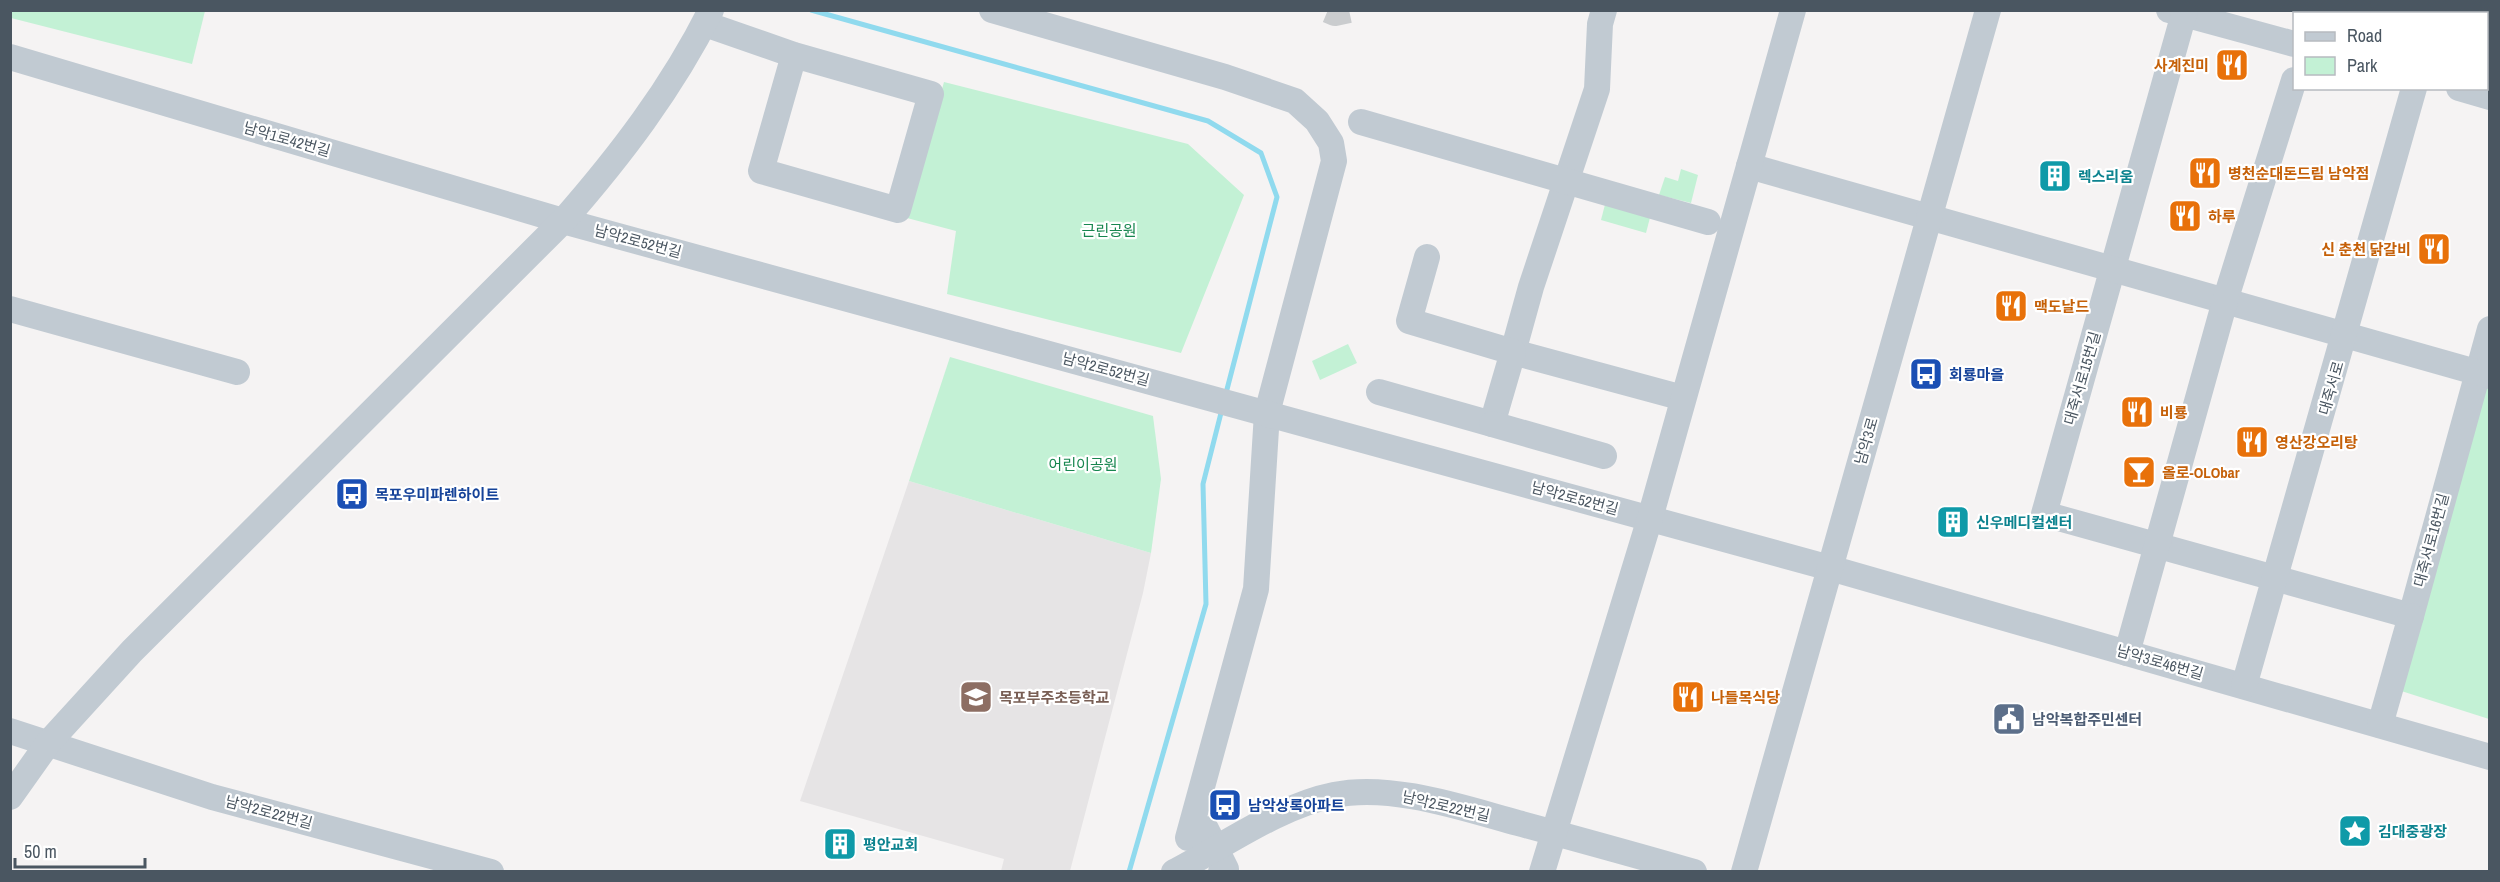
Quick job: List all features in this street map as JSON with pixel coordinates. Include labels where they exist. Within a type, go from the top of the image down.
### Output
[{"type":"street","points":[[992,10],[1225,77],[1295,101],[1317,121],[1330,143],[1334,161],[1267,413],[1256,589],[1188,838],[1206,829],[1219,861]]},
{"type":"street","points":[[1492,424],[1531,287],[1597,89],[1600,24],[1604,10]]},
{"type":"street","points":[[1542,872],[1650,518],[1793,10]]},
{"type":"street","name":"남악3로","points":[[1744,872],[1988,10]]},
{"type":"street","points":[[2180,12],[2293,43]]},
{"type":"street","name":"대죽서로15번길","points":[[2180,12],[2113,269],[2044,514],[2276,580]]},
{"type":"street","points":[[10,797],[49,742],[132,651],[462,319],[563,221],[606,172],[641,126],[666,89],[708,17],[794,55],[931,94],[898,210],[761,171],[794,55]]},
{"type":"street","name":"남악1로42번길","points":[[10,57],[563,221]]},
{"type":"street","points":[[2127,653],[2225,301],[2293,86]]},
{"type":"street","name":"대죽서로","points":[[2244,686],[2346,335],[2413,90]]},
{"type":"street","points":[[2466,90],[2490,97]]},
{"type":"street","points":[[1361,122],[1708,222]]},
{"type":"street","points":[[1749,166],[2483,375]]},
{"type":"street","name":"남악2로52번길","points":[[563,221],[1830,568]]},
{"type":"street","points":[[1427,257],[1409,321],[1683,398]]},
{"type":"street","points":[[10,309],[237,372]]},
{"type":"street","name":"대죽서로16번길","points":[[2380,725],[2483,375],[2490,329]]},
{"type":"street","points":[[1379,392],[1604,456]]},
{"type":"street","name":"남악3로46번길","points":[[1830,568],[2490,757]]},
{"type":"street","points":[[2276,580],[2411,616]]},
{"type":"street","name":"남악2로22번길","points":[[10,731],[212,797],[491,872]]},
{"type":"street","name":"남악2로22번길","points":[[1174,872],[1219,861],[1264,822],[1308,803],[1336,794],[1373,793],[1427,799],[1694,872]]},
{"type":"shaded area","name":"목포부주초등학교","points":[[909,481],[1151,553],[1143,593],[1070,871],[1001,871],[1004,859],[800,801]]},
{"type":"green space","points":[[10,11],[205,11],[192,64],[11,18]]},
{"type":"green space","name":"근린공원","points":[[944,82],[1188,144],[1244,195],[1181,353],[947,294],[956,231],[907,218]]},
{"type":"green space","points":[[1681,169],[1698,175],[1691,203],[1659,195],[1665,177],[1678,181]]},
{"type":"green space","points":[[1608,193],[1653,206],[1646,233],[1601,220]]},
{"type":"green space","points":[[1348,344],[1357,363],[1320,380],[1312,361]]},
{"type":"green space","name":"어린이공원","points":[[950,357],[1153,416],[1161,479],[1151,553],[909,481]]},
{"type":"green space","points":[[2489,367],[2489,719],[2395,689]]},
{"type":"waterway","points":[[811,10],[1208,121],[1261,153],[1277,197],[1225,397]]},
{"type":"waterway","points":[[1129,872],[1206,604],[1203,484],[1222,409]]},
{"type":"tunnel","points":[[1328,10],[1335,13],[1349,10]]},
{"type":"place","name":"사계진미","points":[[2232,65]]},
{"type":"place","name":"병천순대돈드림 남악점","points":[[2205,173]]},
{"type":"place","name":"렉스리움","points":[[2055,176]]},
{"type":"place","name":"하루","points":[[2185,216]]},
{"type":"place","name":"신 춘천 닭갈비","points":[[2434,249]]},
{"type":"place","name":"맥도날드","points":[[2011,306]]},
{"type":"place","name":"회룡마을","points":[[1926,374]]},
{"type":"place","name":"비룡","points":[[2137,412]]},
{"type":"place","name":"영산강오리탕","points":[[2252,442]]},
{"type":"place","name":"올로-OLObar","points":[[2139,472]]},
{"type":"place","name":"목포우미파렌하이트","points":[[352,494]]},
{"type":"place","name":"신우메디컬센터","points":[[1953,522]]},
{"type":"place","name":"목포부주초등학교","points":[[976,697]]},
{"type":"place","name":"나들목식당","points":[[1688,697]]},
{"type":"place","name":"남악복합주민센터","points":[[2009,719]]},
{"type":"place","name":"남악상록아파트","points":[[1225,805]]},
{"type":"place","name":"김대중광장","points":[[2355,831]]},
{"type":"place","name":"평안교회","points":[[840,844]]}]
